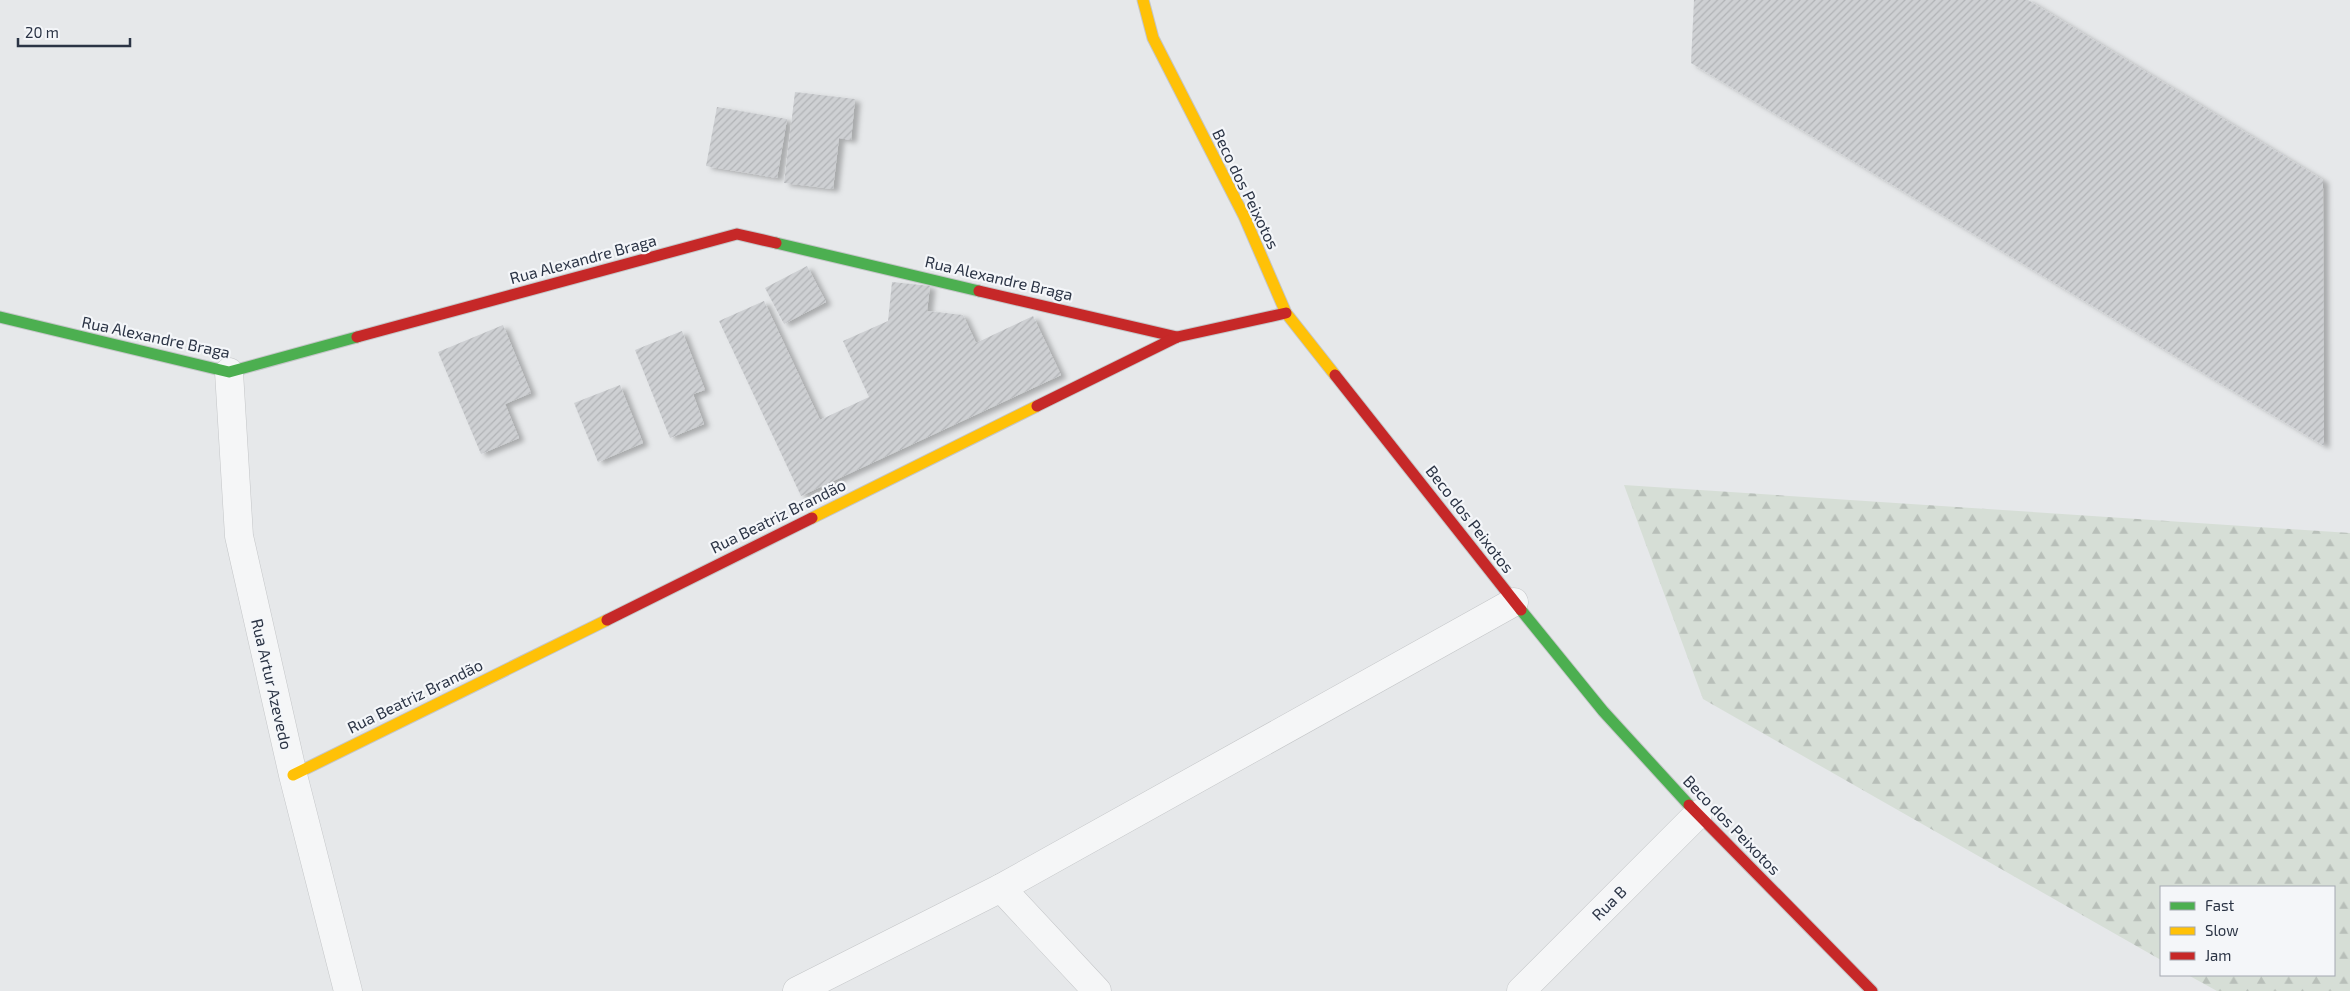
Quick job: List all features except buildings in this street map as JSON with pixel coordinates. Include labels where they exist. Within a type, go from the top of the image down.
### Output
[{"type":"street","name":"Beco dos Peixotos","points":[[1143,0],[1153,38],[1244,216],[1286,313],[1514,602],[1603,711],[1698,814],[1872,991]]},
{"type":"street","name":"Rua Alexandre Braga","points":[[0,318],[229,372],[737,234],[1177,336]]},
{"type":"street","name":"Rua Beatriz Brandão","points":[[293,775],[1177,336],[1286,313]]},
{"type":"street","name":"Rua Artur Azevedo","points":[[229,372],[239,536],[293,775],[348,991]]},
{"type":"street","points":[[796,991],[1001,888],[1514,602]]},
{"type":"street","name":"Rua B","points":[[1521,991],[1698,814]]},
{"type":"street","points":[[1001,888],[1097,991]]},
{"type":"green space","points":[[1624,485],[2350,533],[2350,991],[2217,991],[2190,976],[2335,976],[2335,886],[2160,886],[2160,959],[1703,699]]},
{"type":"traffic: fast","points":[[776,243],[979,291]]},
{"type":"traffic: fast","points":[[0,317],[229,372],[357,337]]},
{"type":"traffic: fast","points":[[1521,610],[1603,711],[1689,805]]},
{"type":"traffic: slow","points":[[1143,0],[1153,38],[1244,216],[1286,313],[1335,375]]},
{"type":"traffic: slow","points":[[812,518],[1037,406]]},
{"type":"traffic: slow","points":[[293,775],[607,620]]},
{"type":"traffic: jam","points":[[357,337],[737,234],[776,243]]},
{"type":"traffic: jam","points":[[979,291],[1177,337]]},
{"type":"traffic: jam","points":[[1037,406],[1177,337],[1286,313]]},
{"type":"traffic: jam","points":[[1335,375],[1521,610]]},
{"type":"traffic: jam","points":[[607,620],[812,518]]},
{"type":"traffic: jam","points":[[1689,805],[1872,991]]}]
